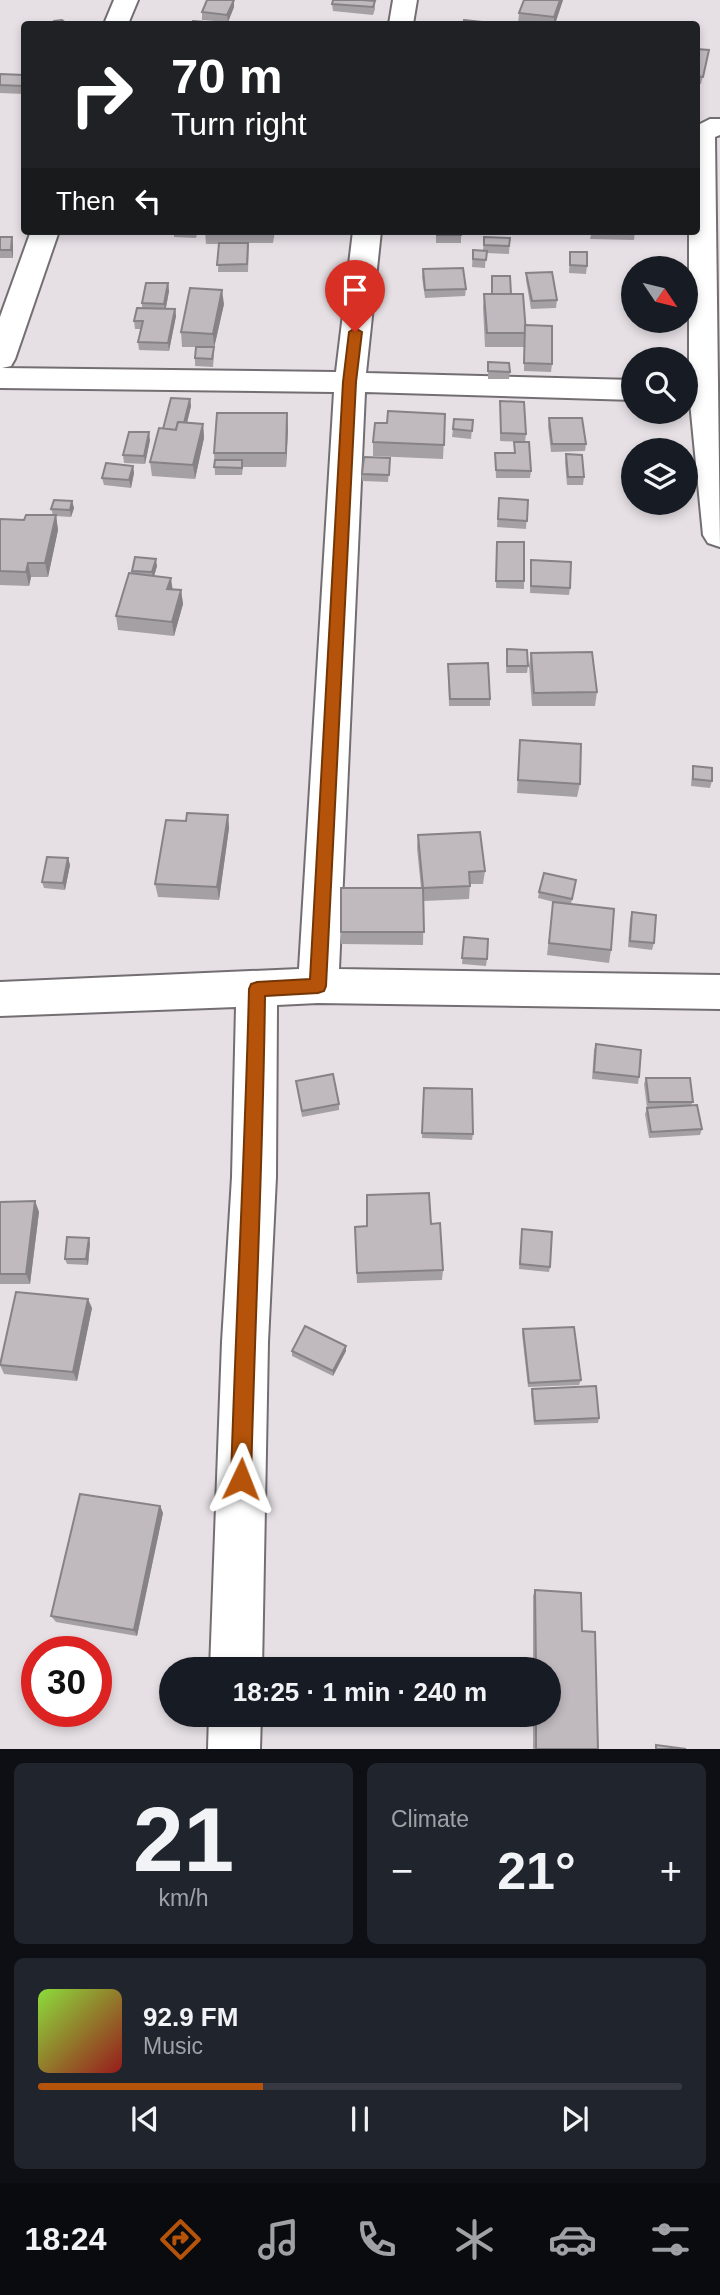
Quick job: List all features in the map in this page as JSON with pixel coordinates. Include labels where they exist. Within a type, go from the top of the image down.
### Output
[{"type":"street","points":[[117,21],[126,0]]},
{"type":"street","points":[[402,21],[405,0]]},
{"type":"street","points":[[709,124],[702,135],[703,392],[720,535]]},
{"type":"street","points":[[0,359],[44,235]]},
{"type":"street","points":[[318,986],[350,382],[367,235]]},
{"type":"street","points":[[0,378],[350,382],[621,390]]},
{"type":"street","points":[[0,999],[318,986],[720,992]]},
{"type":"street","points":[[236,1657],[245,1342],[254,1177],[257,989]]},
{"type":"street","points":[[234,1749],[235,1727]]},
{"type":"building","points":[[207,0],[234,0],[227,15],[202,12]]},
{"type":"building","points":[[333,0],[375,1],[373,7],[332,4]]},
{"type":"building","points":[[524,0],[560,0],[554,17],[519,13]]},
{"type":"building","points":[[700,49],[709,50],[703,77],[700,77]]},
{"type":"building","points":[[0,74],[21,75],[21,86],[0,85]]},
{"type":"building","points":[[0,237],[12,237],[11,250],[0,250]]},
{"type":"building","points":[[484,237],[510,238],[509,246],[484,245]]},
{"type":"building","points":[[219,243],[248,243],[247,264],[217,265]]},
{"type":"building","points":[[473,250],[487,251],[486,260],[473,259]]},
{"type":"building","points":[[570,252],[587,252],[587,266],[570,265]]},
{"type":"building","points":[[463,268],[466,289],[425,290],[423,269]]},
{"type":"building","points":[[552,272],[557,300],[532,301],[526,273]]},
{"type":"building","points":[[492,276],[510,276],[511,294],[492,294]]},
{"type":"building","points":[[146,283],[168,283],[164,304],[142,303]]},
{"type":"building","points":[[190,288],[222,290],[213,334],[181,332]]},
{"type":"building","points":[[484,294],[523,294],[526,333],[487,333]]},
{"type":"building","points":[[137,308],[175,309],[168,343],[138,342],[143,321],[134,321]]},
{"type":"building","points":[[525,325],[552,326],[552,364],[524,363]]},
{"type":"building","points":[[196,347],[214,347],[212,359],[195,358]]},
{"type":"building","points":[[488,362],[509,363],[510,372],[488,371]]},
{"type":"building","points":[[171,398],[190,399],[184,423],[178,422],[176,430],[163,429]]},
{"type":"building","points":[[500,401],[524,402],[526,434],[501,433]]},
{"type":"building","points":[[388,411],[445,414],[444,445],[373,442],[375,423],[387,423]]},
{"type":"building","points":[[217,413],[287,413],[286,453],[214,453]]},
{"type":"building","points":[[549,418],[582,418],[586,444],[552,444]]},
{"type":"building","points":[[454,419],[473,420],[472,431],[453,429]]},
{"type":"building","points":[[178,422],[203,424],[193,465],[150,462],[159,428],[176,430]]},
{"type":"building","points":[[129,432],[149,432],[144,456],[123,455]]},
{"type":"building","points":[[514,442],[529,442],[531,471],[496,470],[495,453],[515,453]]},
{"type":"building","points":[[566,454],[582,455],[584,477],[568,477]]},
{"type":"building","points":[[364,457],[390,458],[389,475],[362,474]]},
{"type":"building","points":[[215,460],[242,460],[242,468],[214,467]]},
{"type":"building","points":[[106,463],[133,466],[129,480],[102,478]]},
{"type":"building","points":[[499,498],[528,500],[527,521],[498,519]]},
{"type":"building","points":[[54,500],[72,501],[70,510],[51,509]]},
{"type":"building","points":[[26,515],[56,515],[45,563],[28,563],[26,572],[0,571],[0,519],[24,520]]},
{"type":"building","points":[[497,542],[524,542],[524,581],[496,581]]},
{"type":"building","points":[[135,557],[156,559],[152,572],[132,571]]},
{"type":"building","points":[[531,560],[571,562],[570,588],[531,586]]},
{"type":"building","points":[[129,573],[171,578],[167,589],[181,590],[172,622],[116,616]]},
{"type":"building","points":[[507,649],[527,650],[528,666],[507,666]]},
{"type":"building","points":[[592,652],[597,692],[534,693],[531,653]]},
{"type":"building","points":[[488,663],[490,699],[450,699],[448,664]]},
{"type":"building","points":[[520,740],[581,744],[580,784],[518,780]]},
{"type":"building","points":[[693,766],[712,768],[712,781],[693,779]]},
{"type":"building","points":[[187,813],[228,815],[217,887],[155,884],[166,820],[186,821]]},
{"type":"building","points":[[480,832],[485,871],[469,872],[470,886],[423,888],[418,835]]},
{"type":"building","points":[[47,857],[68,858],[63,883],[42,882]]},
{"type":"building","points":[[544,873],[576,880],[572,899],[539,892]]},
{"type":"building","points":[[341,888],[423,888],[424,932],[341,932]]},
{"type":"building","points":[[553,902],[614,909],[611,950],[549,943]]},
{"type":"building","points":[[632,912],[656,915],[654,943],[630,941]]},
{"type":"building","points":[[464,937],[488,939],[487,959],[462,958]]},
{"type":"building","points":[[596,1044],[641,1050],[639,1077],[594,1072]]},
{"type":"building","points":[[333,1074],[339,1104],[302,1111],[296,1081]]},
{"type":"building","points":[[646,1078],[690,1078],[693,1102],[649,1102]]},
{"type":"building","points":[[424,1088],[472,1089],[473,1134],[422,1133]]},
{"type":"building","points":[[697,1105],[702,1129],[651,1132],[647,1108]]},
{"type":"building","points":[[429,1193],[431,1224],[440,1223],[443,1270],[357,1273],[355,1227],[367,1226],[367,1195]]},
{"type":"building","points":[[35,1201],[26,1274],[0,1274],[0,1202]]},
{"type":"building","points":[[522,1229],[552,1232],[550,1267],[520,1264]]},
{"type":"building","points":[[67,1237],[89,1238],[86,1259],[65,1259]]},
{"type":"building","points":[[16,1292],[88,1299],[73,1372],[0,1365]]},
{"type":"building","points":[[305,1326],[346,1346],[333,1371],[292,1351]]},
{"type":"building","points":[[574,1327],[581,1380],[529,1383],[523,1329]]},
{"type":"building","points":[[596,1386],[599,1418],[535,1421],[532,1389]]},
{"type":"building","points":[[80,1494],[160,1506],[134,1630],[51,1616]]},
{"type":"building","points":[[535,1590],[581,1593],[582,1631],[595,1632],[598,1749],[536,1749],[536,1727],[561,1727],[561,1657],[536,1657]]},
{"type":"building","points":[[656,1745],[686,1749],[656,1749]]},
{"type":"route","points":[[241,1479],[254,1177],[257,989],[318,986],[350,382],[355,332]]}]
